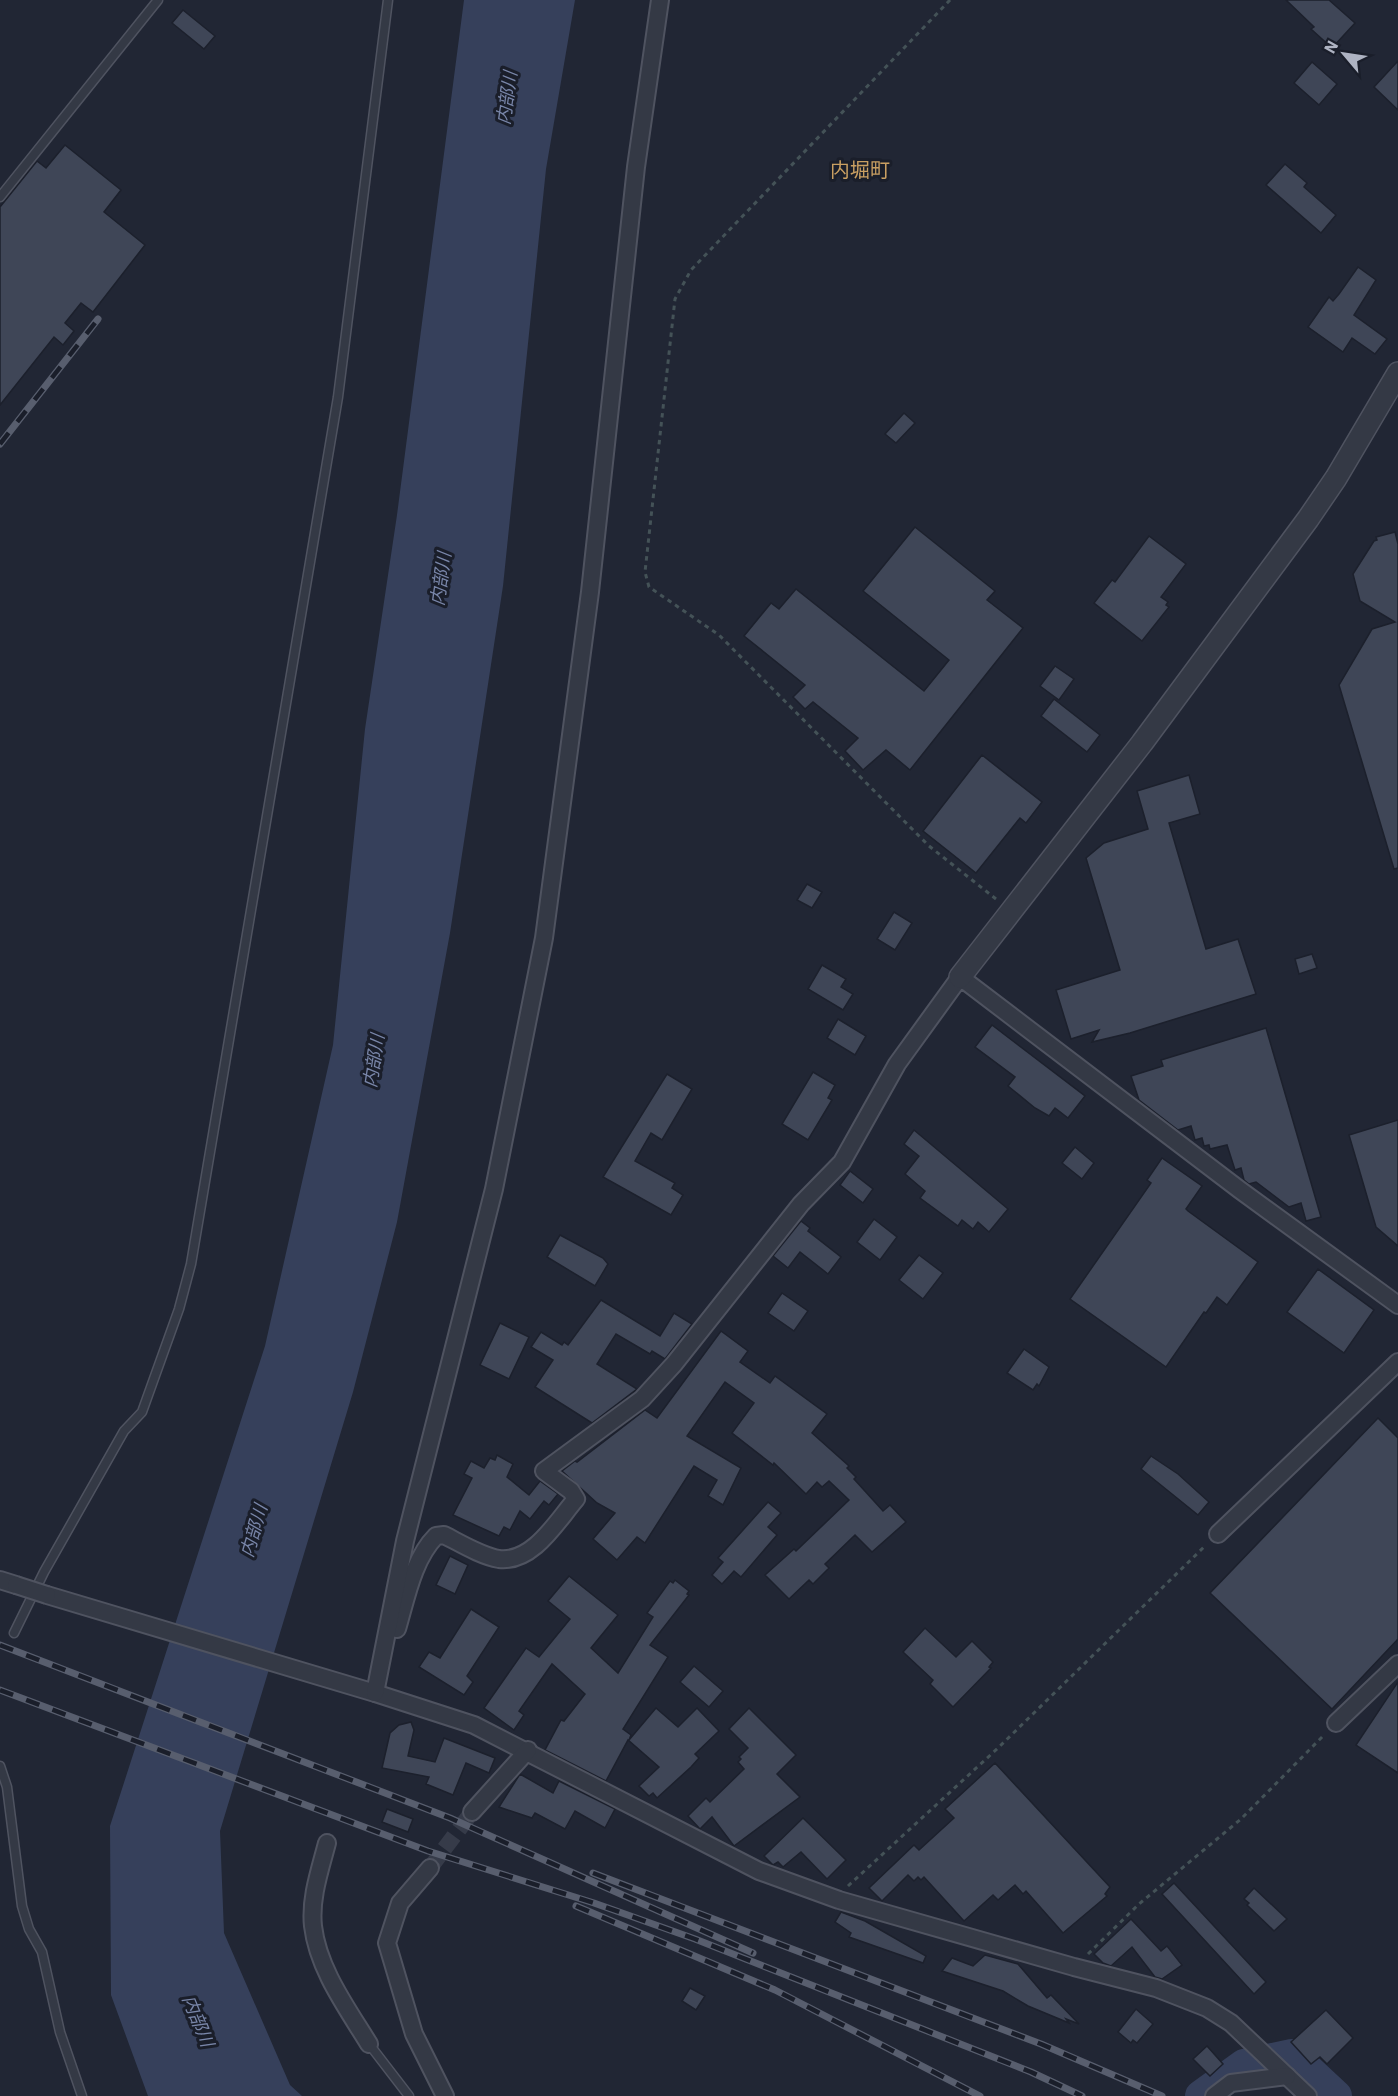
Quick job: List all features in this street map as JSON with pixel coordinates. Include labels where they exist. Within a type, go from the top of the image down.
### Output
[{"type":"street","points":[[375,1693],[405,1541],[494,1189],[544,938],[590,592],[636,167],[660,0]]},
{"type":"street","points":[[383,1656],[395,1633],[418,1566],[428,1544],[436,1536],[444,1535],[498,1559],[518,1558],[536,1545],[576,1499],[572,1491],[544,1471],[642,1399],[674,1364],[801,1204],[842,1162],[897,1064],[960,977],[1012,912],[1308,519],[1336,478],[1398,373]]},
{"type":"street","points":[[960,977],[1240,1191],[1398,1305]]},
{"type":"street","points":[[1218,1534],[1398,1362]]},
{"type":"street","points":[[8,1582],[474,1725],[528,1750],[670,1828],[749,1866],[839,1900],[1156,1988],[1207,2008],[1231,2023],[1308,2096]]},
{"type":"street","points":[[1336,1723],[1398,1665]]},
{"type":"street","points":[[472,1812],[528,1750]]},
{"type":"street","points":[[327,1843],[315,1893],[313,1926],[325,1966],[369,2044]]},
{"type":"street","points":[[430,1868],[400,1903],[387,1943],[414,2034],[445,2096]]},
{"type":"street","points":[[1214,2096],[1231,2083],[1282,2072]]},
{"type":"lane","points":[[0,197],[158,0]]},
{"type":"lane","points":[[14,1633],[44,1572],[124,1431],[142,1412],[179,1309],[191,1264],[338,397],[388,0]]},
{"type":"lane","points":[[0,1766],[7,1787],[22,1906],[29,1929],[42,1952],[60,2032],[82,2096]]},
{"type":"lane","points":[[369,2044],[409,2096]]},
{"type":"path","points":[[950,0],[691,270],[675,299],[645,572],[649,586],[718,635],[928,846],[1012,912]]},
{"type":"path","points":[[839,1900],[849,1885],[998,1748],[1218,1534]]},
{"type":"path","points":[[1074,1967],[1139,1904],[1241,1819],[1336,1723]]},
{"type":"water","name":"内部川","points":[[464,0],[575,0],[546,169],[503,586],[450,933],[397,1222],[353,1392],[220,1831],[224,1933],[290,2085],[302,2096],[148,2096],[111,1995],[110,1826],[265,1346],[333,1045],[365,729],[397,515]]},
{"type":"building","points":[[1286,0],[1329,0],[1355,23],[1332,48],[1311,29],[1314,27]]},
{"type":"building","points":[[183,10],[215,36],[204,49],[172,23]]},
{"type":"building","points":[[1398,61],[1398,110],[1374,87]]},
{"type":"building","points":[[1312,62],[1337,84],[1319,105],[1294,83]]},
{"type":"building","points":[[65,145],[121,190],[104,212],[145,245],[93,312],[81,303],[65,323],[74,331],[63,345],[54,337],[0,405],[0,207],[37,161],[46,168]]},
{"type":"building","points":[[1285,164],[1307,183],[1304,187],[1336,215],[1321,233],[1266,185]]},
{"type":"building","points":[[1358,267],[1376,280],[1354,315],[1387,339],[1375,354],[1352,338],[1343,352],[1308,327],[1329,297],[1333,301]]},
{"type":"building","points":[[904,413],[915,423],[896,443],[885,434]]},
{"type":"building","points":[[915,527],[995,591],[987,600],[1023,628],[910,770],[886,750],[863,770],[845,751],[858,738],[813,702],[805,709],[793,697],[805,685],[744,636],[771,603],[779,609],[796,589],[924,691],[949,660],[863,591]]},
{"type":"building","points":[[1395,532],[1398,544],[1398,868],[1394,869],[1339,685],[1372,629],[1395,622],[1360,601],[1353,574],[1374,541],[1377,540],[1376,537]]},
{"type":"building","points":[[1149,536],[1186,564],[1161,597],[1168,602],[1166,605],[1169,607],[1142,641],[1094,603],[1112,580],[1115,582]]},
{"type":"building","points":[[1055,666],[1074,679],[1059,700],[1040,686]]},
{"type":"building","points":[[1054,699],[1100,735],[1087,752],[1041,716]]},
{"type":"building","points":[[982,755],[1042,802],[1026,823],[1020,818],[976,873],[923,831]]},
{"type":"building","points":[[1189,775],[1200,814],[1169,823],[1206,949],[1238,939],[1256,994],[1130,1033],[1092,1042],[1099,1030],[1071,1039],[1056,990],[1120,970],[1086,858],[1104,843],[1148,829],[1137,791]]},
{"type":"building","points":[[807,884],[822,892],[812,908],[797,900]]},
{"type":"building","points":[[894,912],[912,923],[895,950],[877,939]]},
{"type":"building","points":[[1312,954],[1317,968],[1299,974],[1295,959]]},
{"type":"building","points":[[822,965],[846,979],[841,987],[853,994],[843,1010],[808,989]]},
{"type":"building","points":[[838,1019],[866,1036],[855,1055],[827,1038]]},
{"type":"building","points":[[992,1025],[1085,1096],[1068,1118],[1055,1108],[1049,1116],[1035,1108],[1008,1086],[1015,1077],[975,1047]]},
{"type":"building","points":[[1266,1028],[1321,1217],[1306,1221],[1301,1203],[1289,1207],[1256,1182],[1249,1184],[1244,1180],[1241,1168],[1235,1170],[1227,1145],[1210,1149],[1209,1145],[1204,1146],[1202,1138],[1195,1140],[1191,1126],[1178,1130],[1139,1100],[1131,1076],[1163,1066],[1161,1060]]},
{"type":"building","points":[[813,1072],[835,1085],[828,1098],[832,1100],[808,1140],[782,1124]]},
{"type":"building","points":[[667,1074],[692,1089],[662,1140],[651,1133],[635,1161],[675,1183],[672,1188],[683,1195],[671,1215],[603,1177]]},
{"type":"building","points":[[1398,1120],[1398,1246],[1376,1227],[1349,1135]]},
{"type":"building","points":[[914,1130],[1008,1209],[989,1232],[978,1222],[973,1229],[962,1220],[958,1226],[920,1198],[925,1191],[905,1174],[919,1156],[904,1144]]},
{"type":"building","points":[[1075,1147],[1094,1163],[1082,1179],[1062,1163]]},
{"type":"building","points":[[1162,1158],[1202,1186],[1186,1209],[1258,1262],[1227,1305],[1217,1297],[1166,1367],[1070,1299],[1151,1183],[1147,1180]]},
{"type":"building","points":[[850,1171],[873,1189],[863,1203],[840,1185]]},
{"type":"building","points":[[874,1219],[897,1237],[880,1260],[857,1242]]},
{"type":"building","points":[[801,1221],[810,1228],[808,1231],[841,1257],[828,1274],[800,1252],[788,1268],[773,1256]]},
{"type":"building","points":[[560,1235],[603,1258],[608,1264],[595,1286],[547,1257]]},
{"type":"building","points":[[919,1255],[943,1273],[923,1299],[899,1280]]},
{"type":"building","points":[[1318,1269],[1374,1310],[1344,1353],[1287,1312]]},
{"type":"building","points":[[782,1293],[808,1311],[794,1331],[768,1313]]},
{"type":"building","points":[[601,1300],[660,1336],[674,1313],[692,1324],[665,1359],[652,1351],[650,1354],[616,1334],[597,1364],[637,1389],[592,1423],[535,1387],[553,1360],[531,1347],[541,1332],[562,1345],[564,1342],[568,1345]]},
{"type":"building","points":[[500,1323],[529,1337],[509,1379],[480,1365]]},
{"type":"building","points":[[721,1331],[748,1351],[740,1362],[770,1383],[775,1376],[827,1414],[812,1433],[849,1466],[847,1468],[856,1477],[854,1479],[883,1511],[890,1505],[906,1522],[872,1552],[855,1535],[825,1564],[829,1568],[813,1584],[809,1580],[789,1599],[765,1575],[794,1549],[796,1551],[849,1500],[829,1481],[822,1487],[817,1482],[806,1494],[774,1463],[773,1465],[732,1433],[754,1403],[725,1382],[687,1436],[741,1468],[723,1505],[708,1496],[717,1480],[694,1466],[645,1543],[637,1537],[617,1560],[593,1539],[615,1513],[597,1503],[562,1471],[645,1410],[657,1418]]},
{"type":"building","points":[[1024,1349],[1049,1367],[1039,1386],[1037,1384],[1033,1390],[1007,1373]]},
{"type":"building","points":[[1378,1418],[1398,1438],[1398,1639],[1332,1709],[1210,1593]]},
{"type":"building","points":[[497,1455],[513,1464],[507,1477],[529,1495],[540,1481],[558,1494],[549,1505],[544,1501],[530,1519],[520,1511],[510,1530],[504,1527],[499,1536],[453,1515],[472,1478],[464,1474],[471,1461],[484,1468],[490,1458],[495,1460]]},
{"type":"building","points":[[1151,1456],[1178,1474],[1209,1502],[1198,1515],[1141,1469]]},
{"type":"building","points":[[768,1502],[781,1513],[768,1527],[777,1535],[741,1577],[734,1571],[722,1584],[712,1575],[723,1562],[718,1558]]},
{"type":"building","points":[[450,1556],[468,1565],[455,1594],[436,1585]]},
{"type":"building","points":[[569,1576],[618,1615],[591,1648],[618,1673],[653,1617],[647,1613],[670,1581],[673,1583],[675,1580],[689,1591],[687,1594],[689,1595],[650,1645],[668,1657],[623,1729],[631,1735],[629,1740],[656,1708],[678,1727],[697,1708],[719,1731],[695,1754],[699,1758],[691,1767],[657,1798],[653,1793],[649,1796],[639,1786],[659,1767],[628,1740],[606,1781],[545,1750],[561,1720],[564,1721],[585,1694],[552,1664],[519,1711],[524,1715],[514,1730],[484,1708],[526,1648],[539,1657],[570,1619],[548,1601]]},
{"type":"building","points":[[471,1609],[499,1627],[467,1676],[473,1682],[464,1695],[419,1667],[429,1652],[440,1658]]},
{"type":"building","points":[[925,1628],[956,1657],[972,1641],[993,1662],[989,1667],[991,1668],[953,1707],[930,1684],[933,1680],[903,1652]]},
{"type":"building","points":[[694,1666],[723,1691],[709,1707],[680,1682]]},
{"type":"building","points":[[1398,1682],[1398,1773],[1356,1745]]},
{"type":"building","points":[[749,1708],[796,1755],[777,1774],[800,1797],[734,1846],[712,1817],[700,1829],[688,1816],[706,1798],[710,1802],[744,1769],[738,1762],[741,1759],[739,1757],[748,1748],[729,1729]]},
{"type":"building","points":[[411,1722],[414,1730],[408,1756],[435,1762],[444,1738],[495,1758],[489,1773],[466,1763],[453,1795],[426,1784],[429,1777],[382,1768],[390,1733],[399,1725]]},
{"type":"building","points":[[995,1763],[1110,1887],[1105,1894],[1107,1896],[1063,1933],[1026,1891],[1023,1894],[1015,1885],[998,1900],[993,1895],[964,1921],[924,1877],[921,1880],[918,1877],[914,1881],[908,1875],[882,1901],[869,1888],[914,1845],[919,1850],[954,1818],[945,1809]]},
{"type":"building","points":[[520,1774],[553,1793],[559,1781],[615,1809],[605,1828],[575,1811],[565,1829],[535,1813],[532,1818],[499,1807]]},
{"type":"building","points":[[387,1809],[413,1819],[408,1832],[382,1822]]},
{"type":"building","points":[[803,1818],[846,1860],[827,1879],[801,1852],[783,1867],[778,1862],[773,1865],[764,1856]]},
{"type":"building","points":[[1174,1883],[1266,1982],[1254,1994],[1162,1894]]},
{"type":"building","points":[[1254,1888],[1287,1919],[1274,1931],[1247,1905],[1249,1903],[1244,1899]]},
{"type":"building","points":[[841,1912],[865,1921],[926,1956],[923,1963],[849,1937],[851,1933],[835,1922]]},
{"type":"building","points":[[1131,1919],[1161,1951],[1167,1946],[1182,1965],[1162,1979],[1155,1977],[1132,1947],[1111,1966],[1103,1963],[1094,1954]]},
{"type":"building","points":[[985,1955],[1018,1964],[1047,1998],[1051,1995],[1079,2024],[1066,2019],[1069,2023],[1028,2006],[1003,1991],[942,1971],[952,1958],[973,1966]]},
{"type":"building","points":[[690,1988],[705,1996],[696,2010],[682,2001]]},
{"type":"building","points":[[1136,2009],[1153,2024],[1137,2043],[1133,2040],[1131,2043],[1118,2032]]},
{"type":"building","points":[[1326,2010],[1353,2038],[1327,2064],[1320,2057],[1311,2064],[1291,2042]]},
{"type":"building","points":[[1207,2046],[1223,2064],[1210,2076],[1193,2059]]},
{"type":"waterway","points":[[1201,2096],[1244,2065],[1292,2055],[1336,2096]]},
{"type":"tunnel","points":[[430,1868],[472,1812]]},
{"type":"railway","points":[[0,444],[98,319]]},
{"type":"railway","points":[[0,1645],[450,1818],[753,1953]]},
{"type":"railway","points":[[0,1690],[428,1851],[594,1903],[695,1939],[1031,2072],[1082,2096]]},
{"type":"railway","points":[[593,1873],[1041,2044],[1162,2096]]},
{"type":"railway","points":[[576,1906],[775,1990],[980,2096]]},
{"type":"district","name":"内堀町","points":[[860,170]]}]
